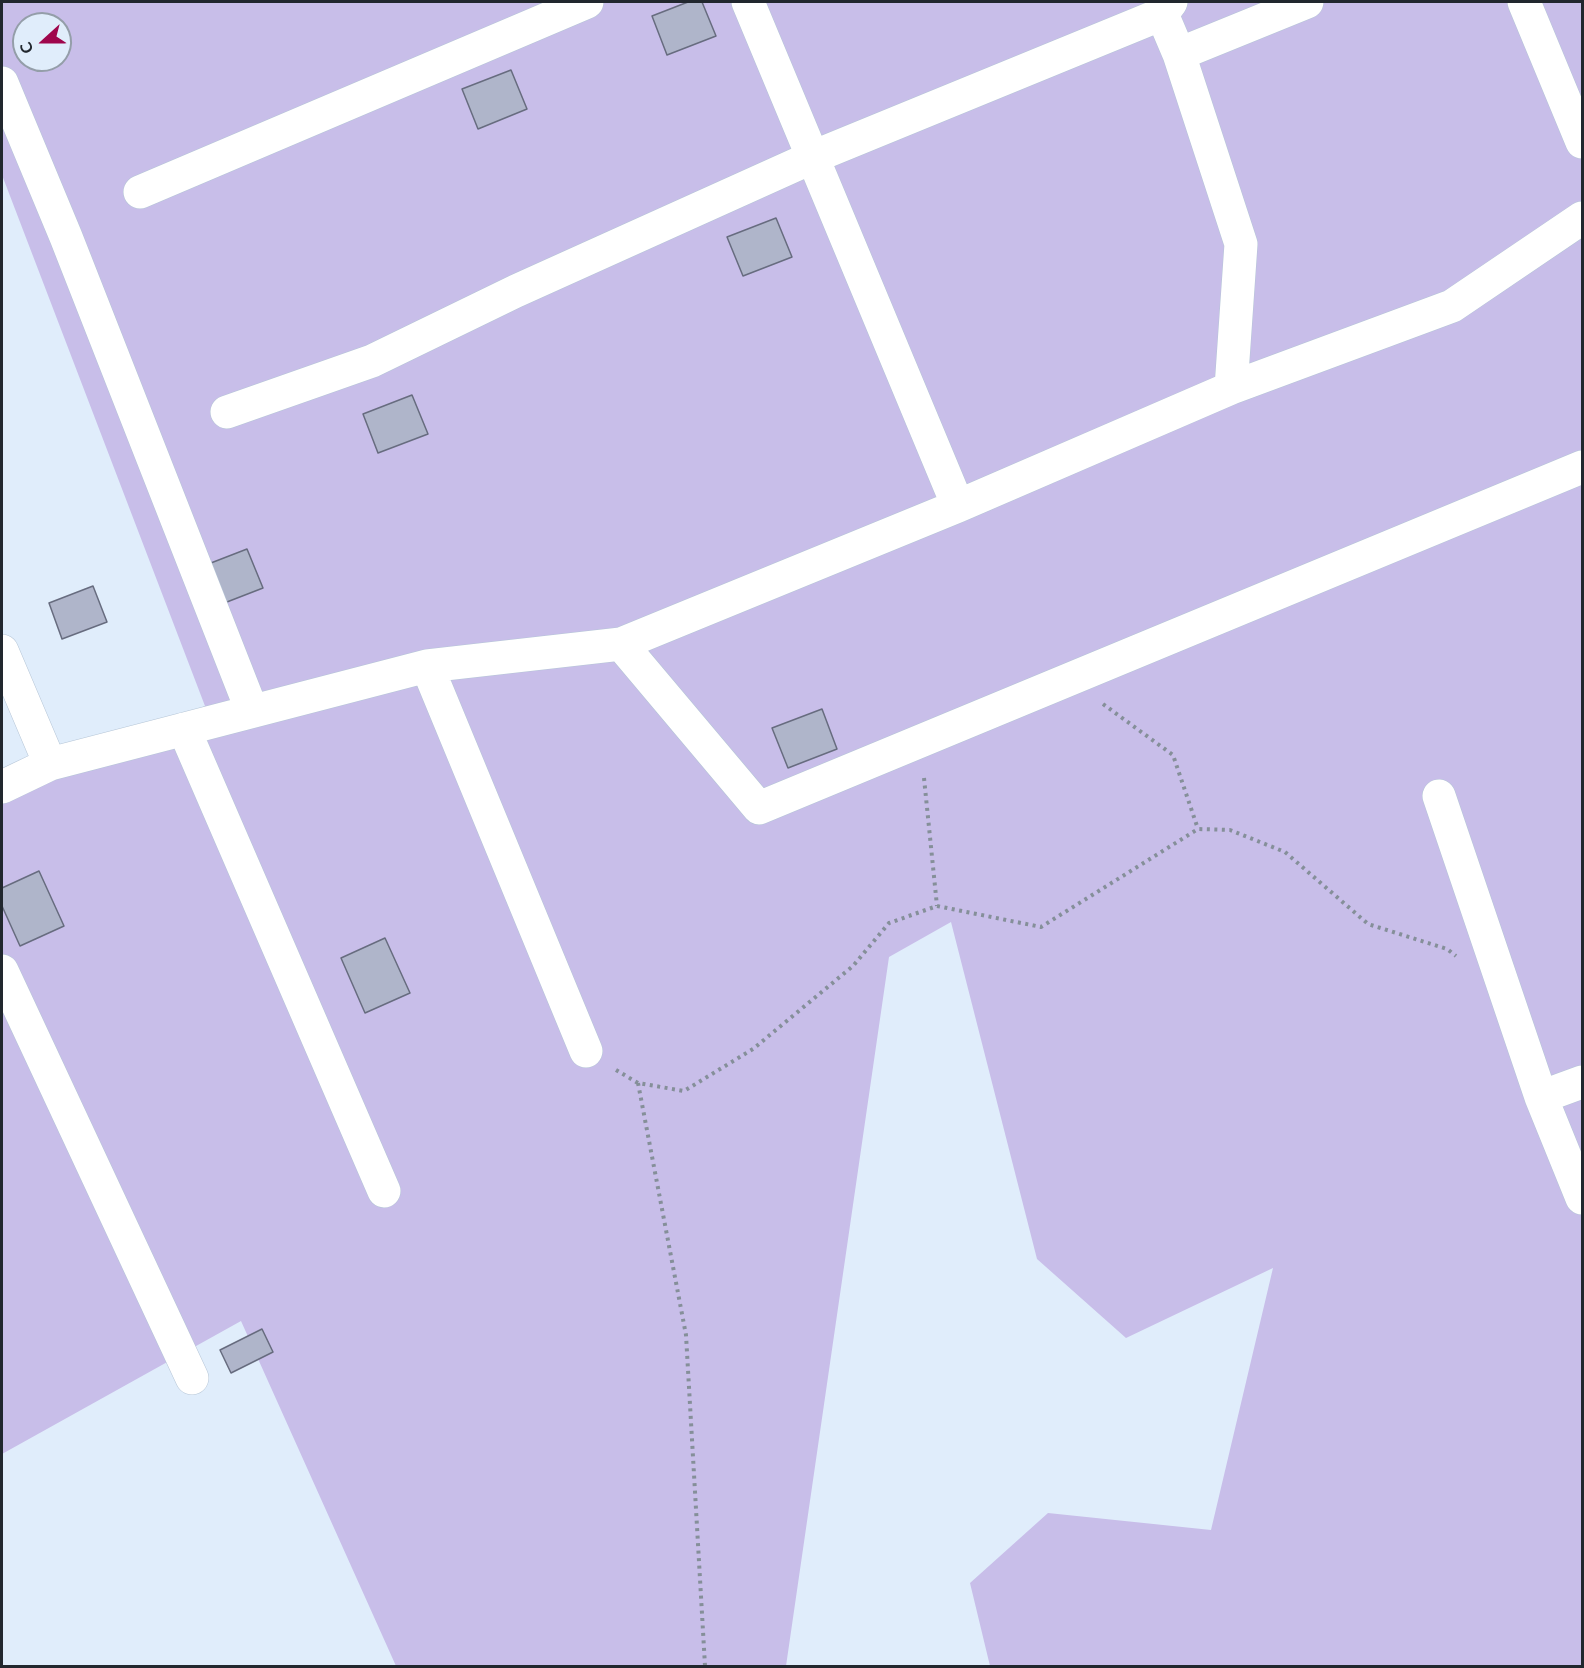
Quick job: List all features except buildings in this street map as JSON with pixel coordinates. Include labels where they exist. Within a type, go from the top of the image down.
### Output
[{"type":"street","points":[[140,192],[587,2]]},
{"type":"street","points":[[748,2],[958,506]]},
{"type":"street","points":[[1179,54],[1307,2]]},
{"type":"street","points":[[1524,2],[1582,142]]},
{"type":"street","points":[[227,412],[372,361],[516,291],[813,157],[1167,8],[1179,54],[1241,244],[1232,388]]},
{"type":"street","points":[[2,84],[66,237],[252,711]]},
{"type":"street","points":[[2,787],[50,764],[427,666],[621,644],[958,506],[1232,388],[1452,306],[1582,218]]},
{"type":"street","points":[[621,644],[759,808],[1582,467]]},
{"type":"street","points":[[2,651],[50,764]]},
{"type":"street","points":[[427,666],[586,1051]]},
{"type":"street","points":[[184,729],[384,1191]]},
{"type":"street","points":[[1439,796],[1541,1097],[1582,1198]]},
{"type":"street","points":[[2,971],[192,1378]]},
{"type":"street","points":[[1541,1097],[1582,1082]]},
{"type":"path","points":[[1069,679],[1173,755],[1197,829]]},
{"type":"path","points":[[920,741],[937,906]]},
{"type":"path","points":[[586,1051],[638,1083],[684,1091],[753,1049],[853,966],[890,923],[937,906],[1041,927],[1197,829],[1230,830],[1285,852],[1368,924],[1447,949],[1456,956]]},
{"type":"path","points":[[638,1083],[686,1335],[705,1666]]},
{"type":"shaded area","points":[[2,2],[1582,2],[1582,1666],[990,1666],[970,1583],[1048,1513],[1211,1530],[1273,1268],[1126,1338],[1037,1259],[951,922],[889,957],[786,1666],[396,1666],[241,1321],[2,1454],[2,799],[205,706],[2,175]]}]
